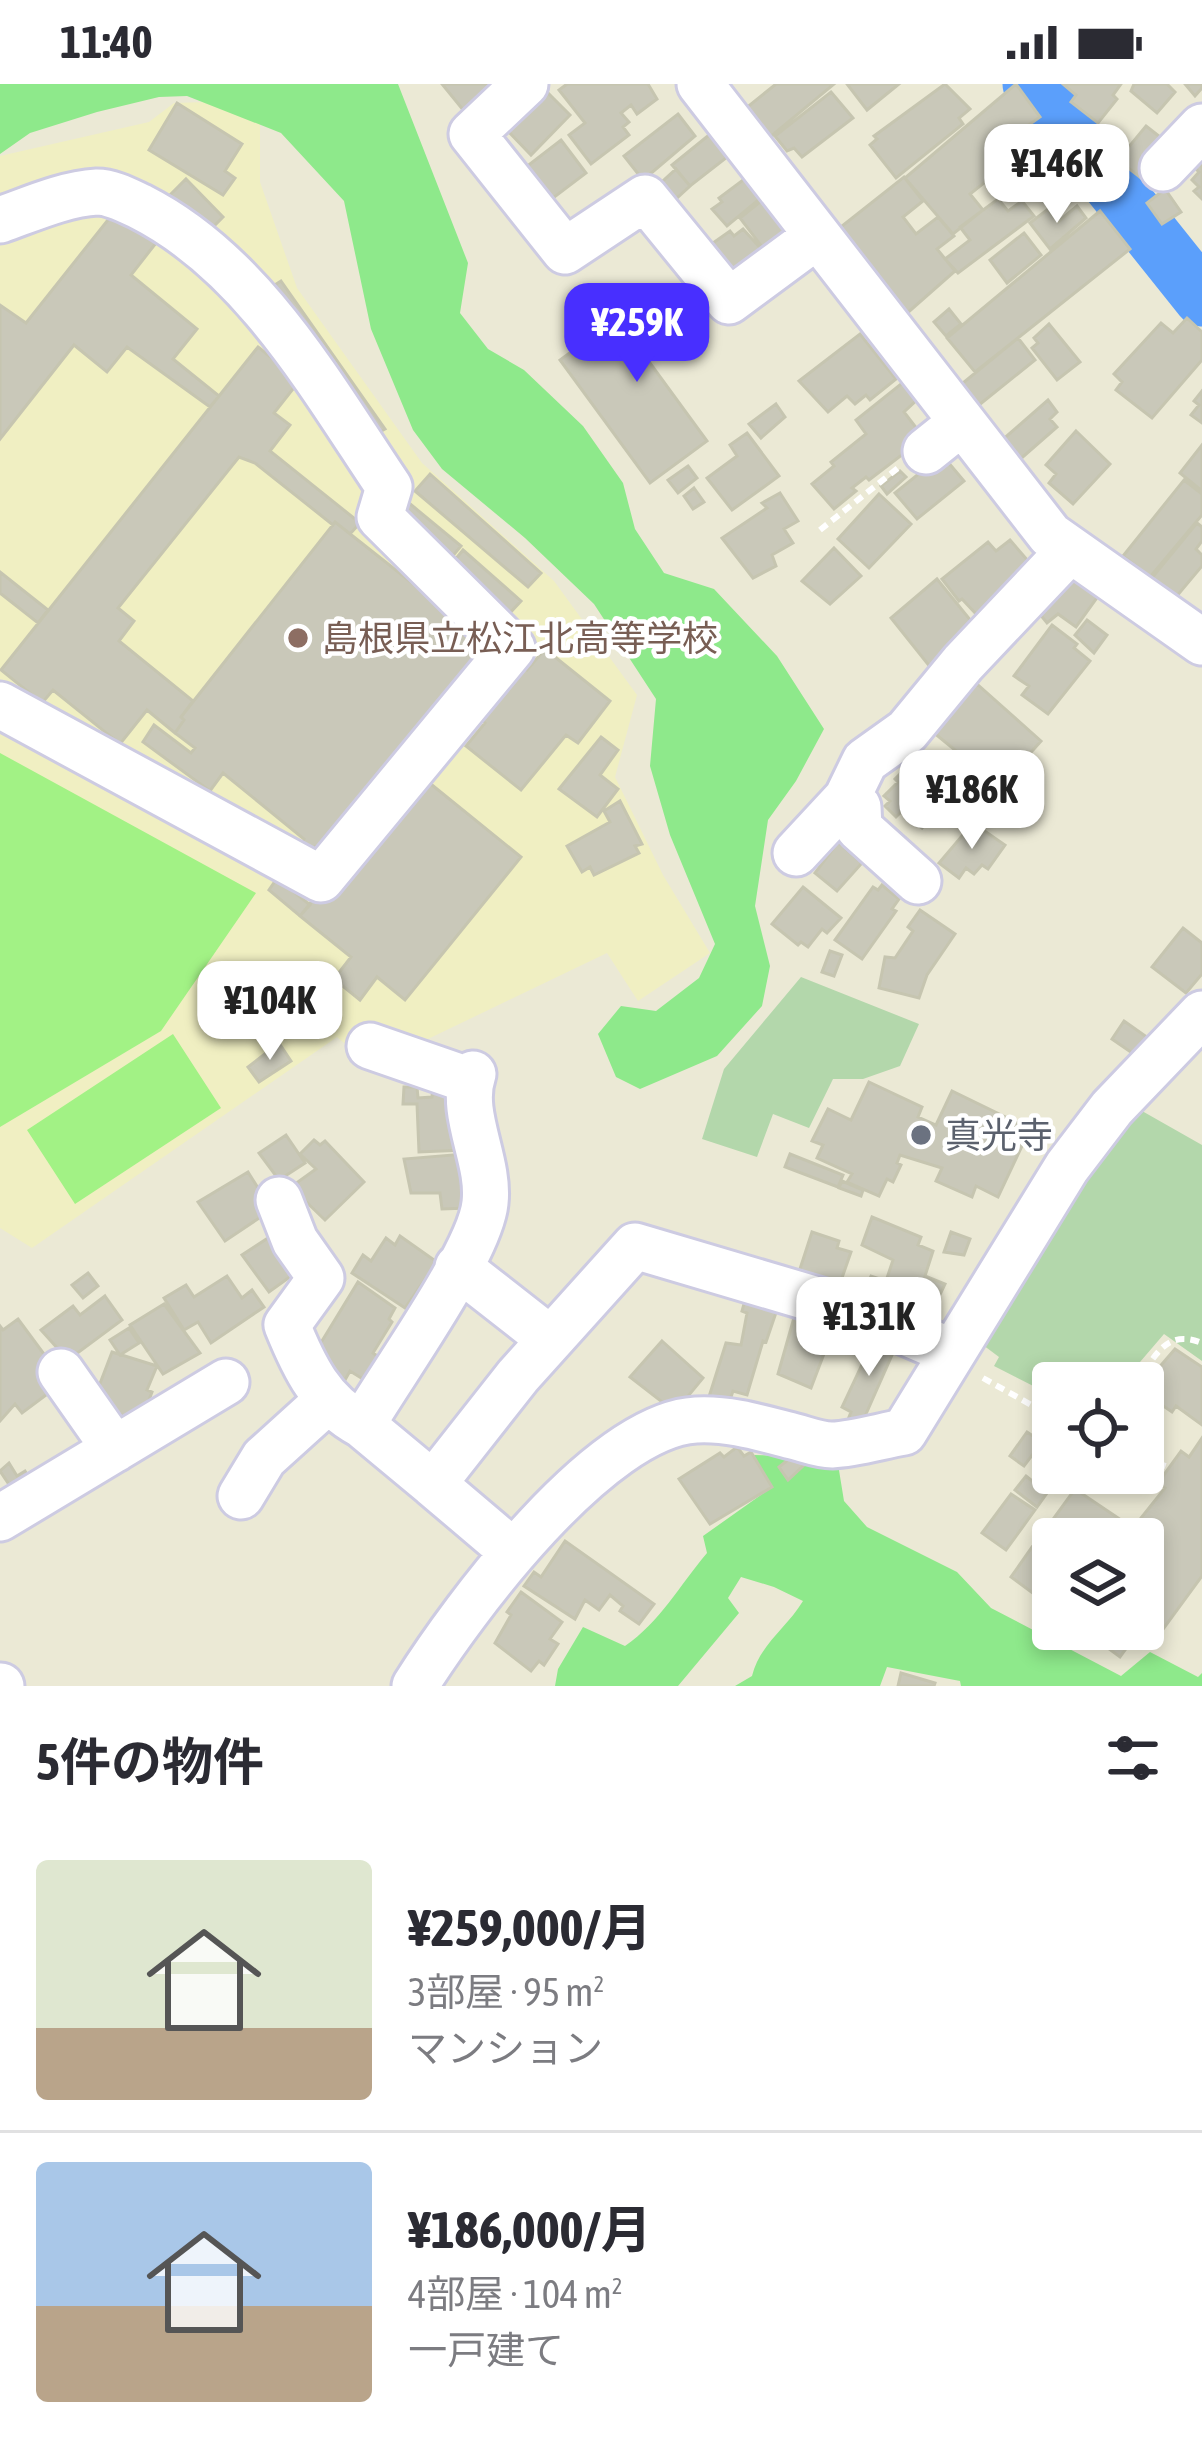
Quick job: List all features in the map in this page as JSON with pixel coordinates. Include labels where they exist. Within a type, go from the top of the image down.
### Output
[{"type":"street","points":[[525,84],[472,134],[566,251],[645,198],[729,301],[817,236]]},
{"type":"street","points":[[700,84],[817,236],[943,437],[1069,551],[1202,642]]},
{"type":"street","points":[[1163,168],[1202,127]]},
{"type":"street","points":[[0,220],[49,202],[100,192],[160,217],[205,250],[260,304],[389,487],[380,517],[512,648],[321,879],[0,705]]},
{"type":"street","points":[[796,853],[852,802],[865,761],[907,731],[963,663],[1069,551]]},
{"type":"street","points":[[852,802],[913,860]]},
{"type":"street","points":[[415,1686],[468,1606],[512,1551],[609,1462],[650,1435],[681,1421],[749,1425],[829,1445],[904,1432],[969,1366],[1067,1167],[1112,1108],[1202,1013]]},
{"type":"street","points":[[241,1496],[264,1458],[345,1413],[458,1267],[486,1199],[468,1090],[472,1077],[370,1046]]},
{"type":"street","points":[[279,1200],[295,1240],[321,1277],[286,1324],[345,1413],[512,1551]]},
{"type":"street","points":[[434,1484],[550,1340],[635,1246],[861,1313],[969,1366]]},
{"type":"street","points":[[458,1267],[550,1340]]},
{"type":"street","points":[[61,1372],[116,1449]]},
{"type":"street","points":[[0,1518],[226,1382]]},
{"type":"path","points":[[820,530],[943,437]]},
{"type":"path","points":[[1154,1362],[1175,1338],[1185,1336],[1202,1343]]},
{"type":"path","points":[[969,1366],[1032,1404]]},
{"type":"path","points":[[1164,1466],[1168,1468]]},
{"type":"shaded area","name":"島根県立松江北高等学校","points":[[207,102],[260,114],[260,182],[297,288],[422,463],[554,581],[637,695],[615,777],[663,875],[710,953],[638,1001],[607,953],[380,1062],[363,1059],[337,1037],[32,1248],[0,1228],[0,156],[149,122],[174,103]]},
{"type":"shaded area","points":[[801,977],[919,1024],[900,1066],[863,1079],[833,1079],[809,1128],[773,1114],[757,1157],[702,1139],[724,1069]]},
{"type":"shaded area","points":[[1135,1107],[1202,1145],[1202,1361],[1164,1334],[1140,1362],[1032,1362],[1032,1385],[994,1366],[999,1357],[979,1342],[1013,1283]]},
{"type":"green space","points":[[0,84],[398,84],[468,263],[460,313],[488,349],[524,370],[583,426],[623,483],[635,529],[664,573],[714,589],[777,656],[824,729],[768,820],[755,906],[770,966],[762,1006],[717,1056],[640,1089],[616,1077],[598,1034],[621,1006],[656,1011],[699,978],[715,944],[670,835],[650,766],[656,699],[594,604],[442,469],[413,430],[371,329],[344,201],[281,133],[187,96],[159,97],[97,112],[30,133],[0,154]]},
{"type":"green space","points":[[0,753],[256,893],[161,1031],[0,1127]]},
{"type":"green space","points":[[173,1034],[221,1108],[75,1204],[27,1130]]},
{"type":"green space","points":[[754,1455],[837,1458],[844,1501],[867,1527],[957,1572],[991,1608],[1032,1629],[1032,1650],[1071,1650],[1121,1676],[1150,1652],[1198,1677],[1202,1673],[1202,1686],[961,1686],[960,1681],[887,1667],[880,1686],[735,1686],[752,1676],[761,1655],[803,1601],[741,1577],[728,1598],[739,1613],[678,1686],[555,1686],[558,1669],[583,1627],[625,1646],[659,1615],[707,1553],[703,1536],[768,1490]]},
{"type":"building","points":[[442,84],[508,84],[469,117]]},
{"type":"building","points":[[567,84],[648,84],[657,99],[637,114],[631,105],[621,113],[629,122],[623,127],[629,135],[591,164],[569,135],[585,123],[559,90]]},
{"type":"building","points":[[776,84],[834,84],[769,138],[745,109]]},
{"type":"building","points":[[847,84],[899,84],[867,110]]},
{"type":"building","points":[[945,84],[970,109],[959,118],[963,124],[896,178],[870,145],[877,139],[874,136]]},
{"type":"building","points":[[1016,84],[1040,117],[1023,129],[1033,144],[970,194],[983,210],[953,234],[905,178]]},
{"type":"building","points":[[1063,84],[1121,84],[1113,95],[1117,99],[1098,123],[1071,102],[1076,95]]},
{"type":"building","points":[[1134,84],[1167,84],[1175,92],[1157,113],[1131,91]]},
{"type":"building","points":[[1185,84],[1202,84],[1202,88],[1195,96]]},
{"type":"building","points":[[542,87],[570,115],[531,155],[503,126]]},
{"type":"building","points":[[831,92],[853,118],[802,157],[794,148],[787,151],[775,136]]},
{"type":"building","points":[[177,103],[242,144],[225,171],[235,178],[223,195],[149,150]]},
{"type":"building","points":[[678,114],[695,136],[643,180],[624,156]]},
{"type":"building","points":[[1146,126],[1169,144],[1141,178],[1118,160]]},
{"type":"building","points":[[714,131],[731,154],[690,186],[672,165]]},
{"type":"building","points":[[561,140],[586,173],[549,201],[521,171]]},
{"type":"building","points":[[1202,155],[1202,199],[1194,191],[1199,187],[1192,180],[1199,172],[1192,165]]},
{"type":"building","points":[[676,169],[690,186],[666,208],[652,191]]},
{"type":"building","points":[[747,177],[762,197],[727,226],[712,209]]},
{"type":"building","points":[[904,177],[923,201],[903,217],[916,234],[938,217],[954,236],[937,249],[955,271],[905,315],[837,230]]},
{"type":"building","points":[[186,179],[223,217],[207,233],[170,195]]},
{"type":"building","points":[[1165,189],[1181,212],[1162,224],[1147,203]]},
{"type":"building","points":[[765,198],[790,231],[766,252],[740,218]]},
{"type":"building","points":[[998,199],[1008,211],[1022,201],[1034,216],[958,273],[945,259],[970,240],[960,227]]},
{"type":"building","points":[[1077,206],[1086,218],[1050,249],[1030,223],[1048,209],[1058,222]]},
{"type":"building","points":[[115,211],[156,243],[131,275],[197,329],[173,359],[219,396],[210,407],[127,347],[107,372],[74,345],[0,439],[0,305],[26,323]]},
{"type":"building","points":[[1100,211],[1130,249],[975,372],[947,338]]},
{"type":"building","points":[[743,229],[764,252],[734,286],[703,250],[730,231],[734,236]]},
{"type":"building","points":[[1024,233],[1041,255],[1007,283],[990,260]]},
{"type":"building","points":[[281,281],[385,429],[372,436],[267,290]]},
{"type":"building","points":[[659,287],[688,326],[647,359],[707,441],[650,483],[560,360]]},
{"type":"building","points":[[949,309],[961,324],[946,336],[934,322]]},
{"type":"building","points":[[1187,318],[1202,332],[1202,360],[1152,418],[1116,390],[1122,382],[1114,374],[1161,323],[1173,333]]},
{"type":"building","points":[[1049,324],[1080,362],[1057,380],[1032,348],[1038,343],[1034,338]]},
{"type":"building","points":[[860,334],[896,379],[870,400],[866,395],[855,404],[847,396],[828,412],[799,381]]},
{"type":"building","points":[[1018,338],[1035,360],[974,409],[958,387]]},
{"type":"building","name":"島根県立松江北高等学校","points":[[258,347],[300,380],[274,413],[290,425],[270,451],[360,523],[350,534],[333,525],[255,463],[239,457],[118,608],[134,621],[119,641],[193,701],[175,733],[147,710],[120,744],[53,690],[42,703],[1,670]]},
{"type":"building","points":[[906,380],[920,397],[904,412],[924,438],[852,488],[856,491],[834,509],[812,484],[866,434],[856,420]]},
{"type":"building","points":[[1202,391],[1202,423],[1191,415]]},
{"type":"building","points":[[1048,400],[1057,412],[1050,419],[1057,427],[1017,462],[1001,441]]},
{"type":"building","points":[[776,404],[785,417],[761,438],[749,424]]},
{"type":"building","points":[[1076,431],[1110,464],[1073,504],[1049,483],[1056,474],[1046,465]]},
{"type":"building","points":[[747,433],[779,476],[732,510],[707,478],[737,456],[730,445]]},
{"type":"building","points":[[1202,445],[1202,491],[1180,473]]},
{"type":"building","points":[[942,455],[964,481],[917,519],[895,493]]},
{"type":"building","points":[[688,466],[697,478],[678,493],[668,480]]},
{"type":"building","points":[[900,471],[906,477],[887,494],[881,486]]},
{"type":"building","points":[[430,474],[541,573],[528,587],[415,491]]},
{"type":"building","points":[[1184,480],[1202,494],[1202,515],[1150,577],[1123,556]]},
{"type":"building","points":[[694,488],[704,502],[693,509],[684,496]]},
{"type":"building","points":[[780,493],[798,521],[784,529],[793,543],[772,555],[776,566],[753,578],[722,538],[767,508],[762,503]]},
{"type":"building","points":[[879,494],[911,524],[869,568],[838,539]]},
{"type":"building","points":[[409,503],[461,546],[447,563],[395,520]]},
{"type":"building","name":"島根県立松江北高等学校","points":[[335,522],[488,643],[322,852],[315,847],[287,886],[310,905],[300,916],[269,890],[304,839],[223,773],[210,791],[143,742],[154,725],[191,753],[195,748],[175,733],[184,720],[181,717]]},
{"type":"building","points":[[1197,523],[1202,527],[1202,541],[1196,549],[1202,555],[1202,566],[1176,597],[1151,579]]},
{"type":"building","points":[[1010,540],[1029,562],[1015,573],[1022,581],[977,615],[942,579],[988,542],[996,551]]},
{"type":"building","points":[[834,548],[861,576],[830,604],[802,581]]},
{"type":"building","points":[[463,550],[521,601],[507,616],[450,566]]},
{"type":"building","points":[[0,572],[48,610],[38,623],[0,593]]},
{"type":"building","points":[[1070,576],[1099,595],[1076,627],[1058,614],[1047,623],[1034,607]]},
{"type":"building","points":[[937,579],[980,632],[935,673],[891,618]]},
{"type":"building","points":[[1087,620],[1107,635],[1094,653],[1075,635]]},
{"type":"building","points":[[1052,625],[1090,661],[1048,714],[1022,695],[1029,686],[1014,676]]},
{"type":"building","name":"島根県立松江北高等学校","points":[[545,649],[610,701],[578,743],[566,735],[521,790],[466,746],[485,723],[480,719],[521,666],[527,670]]},
{"type":"building","points":[[977,684],[1041,741],[1000,787],[933,732]]},
{"type":"building","points":[[601,737],[618,750],[600,775],[618,789],[597,817],[559,789]]},
{"type":"building","points":[[923,758],[931,763],[935,758],[960,778],[954,786],[959,789],[922,828],[901,812],[896,817],[885,806],[890,801],[884,796],[910,764],[915,767]]},
{"type":"building","points":[[416,772],[521,857],[405,1000],[377,977],[360,1000],[334,979],[351,957],[300,916]]},
{"type":"building","points":[[620,801],[642,844],[635,846],[639,853],[594,875],[590,867],[582,872],[567,846],[610,822],[604,811]]},
{"type":"building","points":[[973,823],[1005,845],[988,869],[982,865],[974,874],[966,868],[959,878],[939,863]]},
{"type":"building","points":[[838,842],[862,863],[837,891],[815,873]]},
{"type":"building","points":[[882,885],[899,899],[892,909],[896,911],[862,959],[835,940],[873,887],[878,890]]},
{"type":"building","points":[[803,887],[841,918],[827,933],[822,929],[808,947],[798,945],[772,924]]},
{"type":"building","points":[[920,910],[955,934],[927,975],[919,998],[879,988],[885,957],[895,958]]},
{"type":"building","points":[[1183,928],[1202,943],[1202,974],[1186,993],[1152,967]]},
{"type":"building","points":[[830,951],[842,955],[834,976],[822,972]]},
{"type":"building","points":[[1124,1021],[1151,1040],[1138,1057],[1112,1039]]},
{"type":"building","points":[[279,1043],[291,1061],[259,1082],[248,1067]]},
{"type":"building","points":[[433,1079],[457,1093],[464,1150],[419,1152],[417,1104],[403,1104],[404,1087],[417,1087],[418,1098],[432,1097]]},
{"type":"building","name":"真光寺","points":[[869,1082],[922,1107],[918,1117],[936,1125],[952,1091],[1030,1129],[998,1197],[976,1186],[972,1197],[936,1181],[942,1168],[900,1155],[893,1182],[887,1179],[879,1196],[847,1182],[852,1174],[817,1158],[823,1145],[812,1141],[828,1109],[851,1120]]},
{"type":"building","points":[[286,1135],[305,1163],[279,1180],[259,1153]]},
{"type":"building","points":[[314,1140],[320,1145],[325,1141],[364,1182],[325,1220],[295,1191],[295,1184],[316,1169],[300,1154]]},
{"type":"building","points":[[464,1154],[468,1208],[442,1209],[440,1193],[411,1193],[404,1159]]},
{"type":"building","points":[[790,1154],[843,1175],[838,1187],[785,1167]]},
{"type":"building","points":[[248,1172],[268,1212],[225,1241],[198,1202]]},
{"type":"building","points":[[842,1181],[863,1190],[861,1196],[839,1188]]},
{"type":"building","points":[[872,1217],[921,1237],[918,1245],[933,1251],[925,1276],[945,1284],[928,1320],[861,1299],[871,1276],[886,1281],[893,1260],[862,1245]]},
{"type":"building","points":[[812,1232],[839,1241],[837,1248],[851,1252],[836,1295],[798,1275]]},
{"type":"building","points":[[951,1232],[970,1239],[964,1255],[944,1252]]},
{"type":"building","points":[[274,1234],[298,1271],[269,1292],[242,1255]]},
{"type":"building","points":[[400,1236],[437,1262],[405,1308],[352,1273],[363,1255],[371,1261],[386,1238],[395,1245]]},
{"type":"building","points":[[88,1273],[98,1286],[83,1298],[72,1285]]},
{"type":"building","points":[[227,1276],[242,1298],[252,1290],[264,1307],[211,1343],[198,1322],[184,1330],[164,1298],[186,1285],[194,1297]]},
{"type":"building","points":[[358,1282],[395,1308],[373,1353],[380,1358],[366,1381],[350,1371],[345,1380],[311,1359]]},
{"type":"building","points":[[749,1286],[781,1298],[747,1395],[733,1391],[729,1403],[707,1403],[726,1343],[741,1345]]},
{"type":"building","points":[[105,1296],[122,1320],[68,1360],[41,1330],[73,1306],[80,1315]]},
{"type":"building","points":[[164,1304],[200,1353],[163,1374],[130,1325]]},
{"type":"building","points":[[797,1307],[836,1322],[811,1388],[778,1374]]},
{"type":"building","points":[[18,1319],[58,1373],[50,1392],[22,1413],[15,1404],[0,1421],[0,1326],[3,1330]]},
{"type":"building","points":[[129,1328],[139,1343],[120,1355],[110,1340]]},
{"type":"building","points":[[875,1337],[896,1346],[862,1423],[842,1407]]},
{"type":"building","points":[[662,1341],[703,1378],[675,1412],[630,1377]]},
{"type":"building","points":[[1175,1349],[1202,1367],[1202,1425],[1176,1406],[1172,1412],[1164,1407],[1164,1362]]},
{"type":"building","points":[[112,1352],[157,1366],[147,1390],[152,1392],[142,1418],[136,1421],[119,1414],[117,1419],[96,1394]]},
{"type":"building","points":[[1027,1432],[1032,1435],[1032,1455],[1024,1466],[1010,1456]]},
{"type":"building","points":[[1202,1438],[1202,1576],[1164,1628],[1164,1518],[1141,1518],[1164,1494],[1164,1475],[1181,1451],[1189,1457]]},
{"type":"building","points":[[737,1447],[744,1456],[751,1452],[772,1487],[710,1524],[679,1479]]},
{"type":"building","points":[[795,1454],[804,1465],[788,1480],[779,1467]]},
{"type":"building","points":[[9,1463],[17,1476],[25,1471],[31,1481],[14,1492],[0,1471]]},
{"type":"building","points":[[1026,1476],[1032,1481],[1032,1494],[1046,1494],[1037,1507],[1015,1490]]},
{"type":"building","points":[[1011,1494],[1035,1510],[1006,1550],[982,1533]]},
{"type":"building","points":[[1071,1494],[1082,1494],[1118,1518],[1054,1518]]},
{"type":"building","points":[[565,1541],[654,1604],[639,1624],[620,1611],[623,1606],[610,1595],[599,1610],[585,1600],[575,1619],[524,1586],[534,1572],[541,1577]]},
{"type":"building","points":[[1032,1547],[1032,1592],[1011,1577]]},
{"type":"building","points":[[521,1592],[562,1622],[550,1639],[558,1644],[544,1665],[539,1661],[531,1671],[495,1643]]},
{"type":"building","points":[[901,1673],[935,1683],[934,1686],[898,1686]]},
{"type":"waterway","points":[[1031,84],[1202,298]]},
{"type":"place","name":"島根県立松江北高等学校","points":[[298,638]]},
{"type":"place","name":"真光寺","points":[[921,1135]]}]
